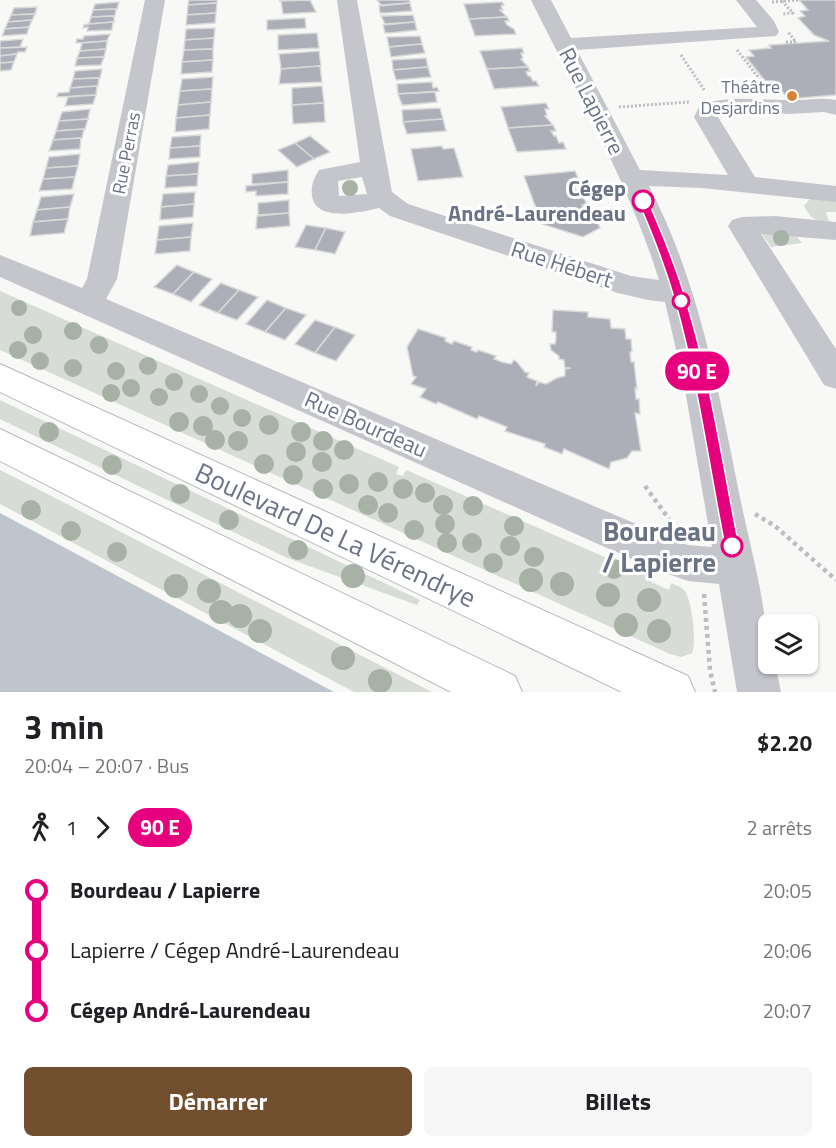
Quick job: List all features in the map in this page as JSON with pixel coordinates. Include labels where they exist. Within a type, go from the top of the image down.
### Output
[{"type":"main road","name":"Boulevard De La Vérendrye","points":[[0,377],[672,692]]},
{"type":"main road","points":[[0,444],[499,692]]},
{"type":"street","name":"Rue Perras","points":[[87,302],[102,279],[155,0]]},
{"type":"street","points":[[346,0],[372,168],[377,189],[383,199],[342,205],[335,205],[326,200],[324,183],[328,176],[345,171],[372,168]]},
{"type":"street","name":"Rue Lapierre","points":[[541,0],[632,178],[663,247],[678,292],[693,348],[759,692]]},
{"type":"street","points":[[563,45],[769,32],[754,1]]},
{"type":"street","points":[[744,183],[739,169],[706,117],[708,110],[722,106],[757,104],[788,107],[825,105],[836,108]]},
{"type":"street","points":[[632,178],[668,177],[836,194]]},
{"type":"street","points":[[788,189],[795,227]]},
{"type":"street","name":"Rue Hébert","points":[[383,199],[399,210],[628,286],[678,292]]},
{"type":"street","points":[[836,231],[765,224],[742,226],[836,376]]},
{"type":"street","name":"Rue Bourdeau","points":[[0,266],[668,556],[688,563],[737,568]]},
{"type":"path","points":[[754,1],[798,0]]},
{"type":"path","points":[[773,15],[793,13],[782,1]]},
{"type":"path","points":[[733,46],[766,87]]},
{"type":"path","points":[[677,50],[706,92]]},
{"type":"path","points":[[645,486],[669,519]]},
{"type":"path","points":[[755,514],[775,526],[836,580]]},
{"type":"path","points":[[709,639],[710,670],[715,692]]},
{"type":"shaded area","points":[[810,199],[836,199],[836,212],[826,212],[829,222],[817,220],[809,214],[804,206]]},
{"type":"shaded area","points":[[760,231],[797,237],[802,243],[771,247]]},
{"type":"shaded area","points":[[0,291],[399,467],[396,474],[403,476],[406,470],[639,572],[652,575],[651,582],[669,590],[671,583],[679,587],[687,595],[691,611],[694,631],[692,653],[681,657],[670,654],[0,350]]},
{"type":"shaded area","points":[[0,400],[420,600],[417,605],[287,558],[0,419]]},
{"type":"shaded area","points":[[0,470],[432,692],[354,692],[0,504]]},
{"type":"shaded area","points":[[0,513],[334,692],[0,692]]},
{"type":"building","points":[[189,0],[217,0],[217,3],[188,5]]},
{"type":"building","points":[[310,0],[316,12],[283,14],[281,1],[279,1]]},
{"type":"building","points":[[377,0],[409,0],[410,3],[381,5]]},
{"type":"building","points":[[799,0],[836,0],[836,95],[788,99],[774,81],[765,81],[746,57],[754,56],[749,50],[771,48],[769,45],[829,41],[814,35],[798,18],[805,16],[800,11],[808,10]]},
{"type":"building","points":[[119,2],[117,9],[93,10],[95,4]]},
{"type":"building","points":[[502,2],[503,10],[500,10],[507,17],[469,19],[464,4]]},
{"type":"building","points":[[217,3],[216,13],[187,15],[188,5]]},
{"type":"building","points":[[410,3],[412,11],[380,13],[379,6]]},
{"type":"building","points":[[37,7],[35,14],[11,15],[14,8]]},
{"type":"building","points":[[116,9],[115,16],[91,17],[93,10]]},
{"type":"building","points":[[216,13],[215,23],[186,25],[187,15]]},
{"type":"building","points":[[35,14],[32,20],[8,22],[11,15]]},
{"type":"building","points":[[413,15],[415,22],[385,24],[381,16]]},
{"type":"building","points":[[114,16],[114,22],[89,24],[91,17]]},
{"type":"building","points":[[507,17],[509,21],[505,21],[507,25],[514,29],[516,34],[475,36],[469,19]]},
{"type":"building","points":[[305,18],[306,28],[267,30],[267,20]]},
{"type":"building","points":[[32,20],[29,27],[5,29],[8,22]]},
{"type":"building","points":[[113,22],[112,30],[87,31],[88,27],[83,28],[84,25],[89,24]]},
{"type":"building","points":[[415,22],[417,30],[390,33],[385,33],[383,25]]},
{"type":"building","points":[[29,27],[27,34],[2,36],[5,29]]},
{"type":"building","points":[[215,28],[214,38],[185,40],[186,29]]},
{"type":"building","points":[[317,33],[319,48],[278,50],[278,35]]},
{"type":"building","points":[[110,34],[107,41],[76,43],[77,39],[83,39],[84,36]]},
{"type":"building","points":[[420,36],[422,44],[389,47],[387,37]]},
{"type":"building","points":[[214,38],[213,49],[184,50],[185,40]]},
{"type":"building","points":[[23,39],[20,47],[0,48],[0,41]]},
{"type":"building","points":[[107,41],[106,49],[80,51],[82,43]]},
{"type":"building","points":[[422,44],[425,53],[391,57],[389,47]]},
{"type":"building","points":[[27,47],[25,52],[0,56],[0,48]]},
{"type":"building","points":[[522,48],[524,53],[521,53],[523,58],[521,59],[528,67],[487,69],[480,51]]},
{"type":"building","points":[[106,49],[104,57],[77,58],[80,51]]},
{"type":"building","points":[[213,49],[213,60],[182,62],[184,50]]},
{"type":"building","points":[[319,51],[321,66],[281,69],[279,54]]},
{"type":"building","points":[[17,54],[14,62],[0,63],[0,56]]},
{"type":"building","points":[[104,57],[101,65],[75,66],[77,58]]},
{"type":"building","points":[[426,58],[428,67],[393,70],[392,60]]},
{"type":"building","points":[[213,60],[212,72],[181,74],[182,62]]},
{"type":"building","points":[[14,62],[11,70],[0,71],[0,63]]},
{"type":"building","points":[[320,66],[322,82],[279,84],[281,69]]},
{"type":"building","points":[[428,67],[431,77],[396,80],[393,70]]},
{"type":"building","points":[[528,67],[530,71],[526,72],[528,76],[539,86],[494,89],[487,69]]},
{"type":"building","points":[[102,69],[100,78],[73,79],[75,71]]},
{"type":"building","points":[[213,77],[212,89],[180,91],[182,79]]},
{"type":"building","points":[[99,78],[98,86],[70,88],[73,79]]},
{"type":"building","points":[[432,82],[433,88],[437,87],[439,91],[398,94],[397,84]]},
{"type":"building","points":[[97,86],[96,95],[57,97],[58,93],[69,92],[70,88]]},
{"type":"building","points":[[322,86],[324,103],[292,105],[292,88]]},
{"type":"building","points":[[212,89],[211,102],[178,105],[180,91]]},
{"type":"building","points":[[435,92],[437,102],[406,105],[402,105],[398,94]]},
{"type":"building","points":[[96,95],[93,104],[65,106],[68,97]]},
{"type":"building","points":[[211,102],[210,115],[176,118],[178,105]]},
{"type":"building","points":[[324,103],[325,122],[293,124],[292,105]]},
{"type":"building","points":[[546,103],[549,109],[545,109],[547,115],[545,116],[553,125],[508,128],[501,107]]},
{"type":"building","points":[[440,108],[443,119],[403,122],[402,110]]},
{"type":"building","points":[[90,109],[88,119],[59,121],[62,112]]},
{"type":"building","points":[[210,115],[209,129],[175,132],[176,118]]},
{"type":"building","points":[[88,119],[85,129],[56,131],[59,121]]},
{"type":"building","points":[[443,119],[446,131],[407,134],[403,122]]},
{"type":"building","points":[[553,125],[556,131],[551,131],[559,143],[563,142],[566,149],[517,152],[508,128]]},
{"type":"building","points":[[84,129],[82,138],[53,140],[56,131]]},
{"type":"building","points":[[201,135],[200,146],[170,148],[172,137]]},
{"type":"building","points":[[310,136],[330,152],[314,159],[295,143]]},
{"type":"building","points":[[81,138],[80,149],[49,151],[53,140]]},
{"type":"building","points":[[295,143],[314,159],[297,167],[278,150]]},
{"type":"building","points":[[200,146],[200,157],[169,159],[170,148]]},
{"type":"building","points":[[442,146],[443,149],[454,148],[463,177],[418,181],[411,149]]},
{"type":"building","points":[[80,154],[78,166],[46,168],[49,157]]},
{"type":"building","points":[[199,162],[198,174],[166,176],[168,165]]},
{"type":"building","points":[[78,166],[75,177],[43,179],[46,168]]},
{"type":"building","points":[[288,170],[288,182],[252,184],[252,174]]},
{"type":"building","points":[[575,171],[578,178],[574,178],[577,186],[574,186],[577,192],[581,191],[587,205],[582,205],[590,216],[587,218],[597,221],[600,228],[583,237],[542,224],[524,176]]},
{"type":"building","points":[[198,174],[197,186],[165,188],[166,176]]},
{"type":"building","points":[[75,177],[72,189],[39,191],[43,179]]},
{"type":"building","points":[[288,182],[288,194],[256,196],[256,191],[246,192],[246,186]]},
{"type":"building","points":[[195,192],[194,204],[161,207],[163,194]]},
{"type":"building","points":[[74,194],[70,207],[37,210],[41,197]]},
{"type":"building","points":[[289,200],[289,213],[258,215],[258,203]]},
{"type":"building","points":[[194,204],[193,217],[160,220],[161,207]]},
{"type":"building","points":[[70,207],[68,219],[33,222],[37,210]]},
{"type":"building","points":[[289,213],[290,226],[256,229],[257,216]]},
{"type":"building","points":[[68,219],[64,233],[30,236],[33,222]]},
{"type":"building","points":[[193,223],[191,237],[157,240],[159,226]]},
{"type":"building","points":[[306,225],[326,228],[315,250],[295,247]]},
{"type":"building","points":[[326,228],[345,232],[335,254],[315,250]]},
{"type":"building","points":[[191,237],[190,251],[155,254],[157,240]]},
{"type":"building","points":[[177,265],[194,272],[173,294],[154,287]]},
{"type":"building","points":[[194,272],[212,279],[191,302],[173,294]]},
{"type":"building","points":[[221,283],[239,290],[218,313],[199,305]]},
{"type":"building","points":[[239,290],[258,297],[237,320],[218,313]]},
{"type":"building","points":[[267,300],[286,308],[265,332],[246,324]]},
{"type":"building","points":[[286,308],[306,315],[285,340],[265,332]]},
{"type":"building","points":[[553,310],[588,312],[588,317],[610,319],[611,328],[625,329],[626,339],[631,339],[631,362],[634,362],[636,399],[639,399],[640,414],[635,413],[641,451],[632,451],[627,458],[611,462],[609,469],[564,449],[562,454],[544,447],[545,444],[505,431],[507,427],[479,416],[477,419],[438,402],[436,404],[420,397],[426,389],[411,384],[416,377],[413,376],[407,347],[418,329],[446,338],[445,341],[452,344],[454,341],[472,347],[471,350],[496,356],[494,359],[502,362],[511,364],[514,360],[525,372],[529,373],[527,377],[537,381],[536,386],[539,382],[546,384],[565,376],[565,369],[571,368],[565,368],[564,360],[559,359],[559,356],[551,350],[550,344],[555,344],[556,339],[556,332],[552,332]]},
{"type":"building","points":[[315,320],[335,327],[315,353],[295,344]]},
{"type":"building","points":[[335,327],[355,335],[336,361],[315,353]]},
{"type":"bus line","points":[[643,201],[663,247],[682,304],[693,348],[732,546]]},
{"type":"place","name":"Théâtre Desjardins","points":[[792,96]]},
{"type":"place","name":"Cégep André-Laurendeau","points":[[643,201]]},
{"type":"place","name":"Bourdeau / Lapierre","points":[[732,546]]}]
